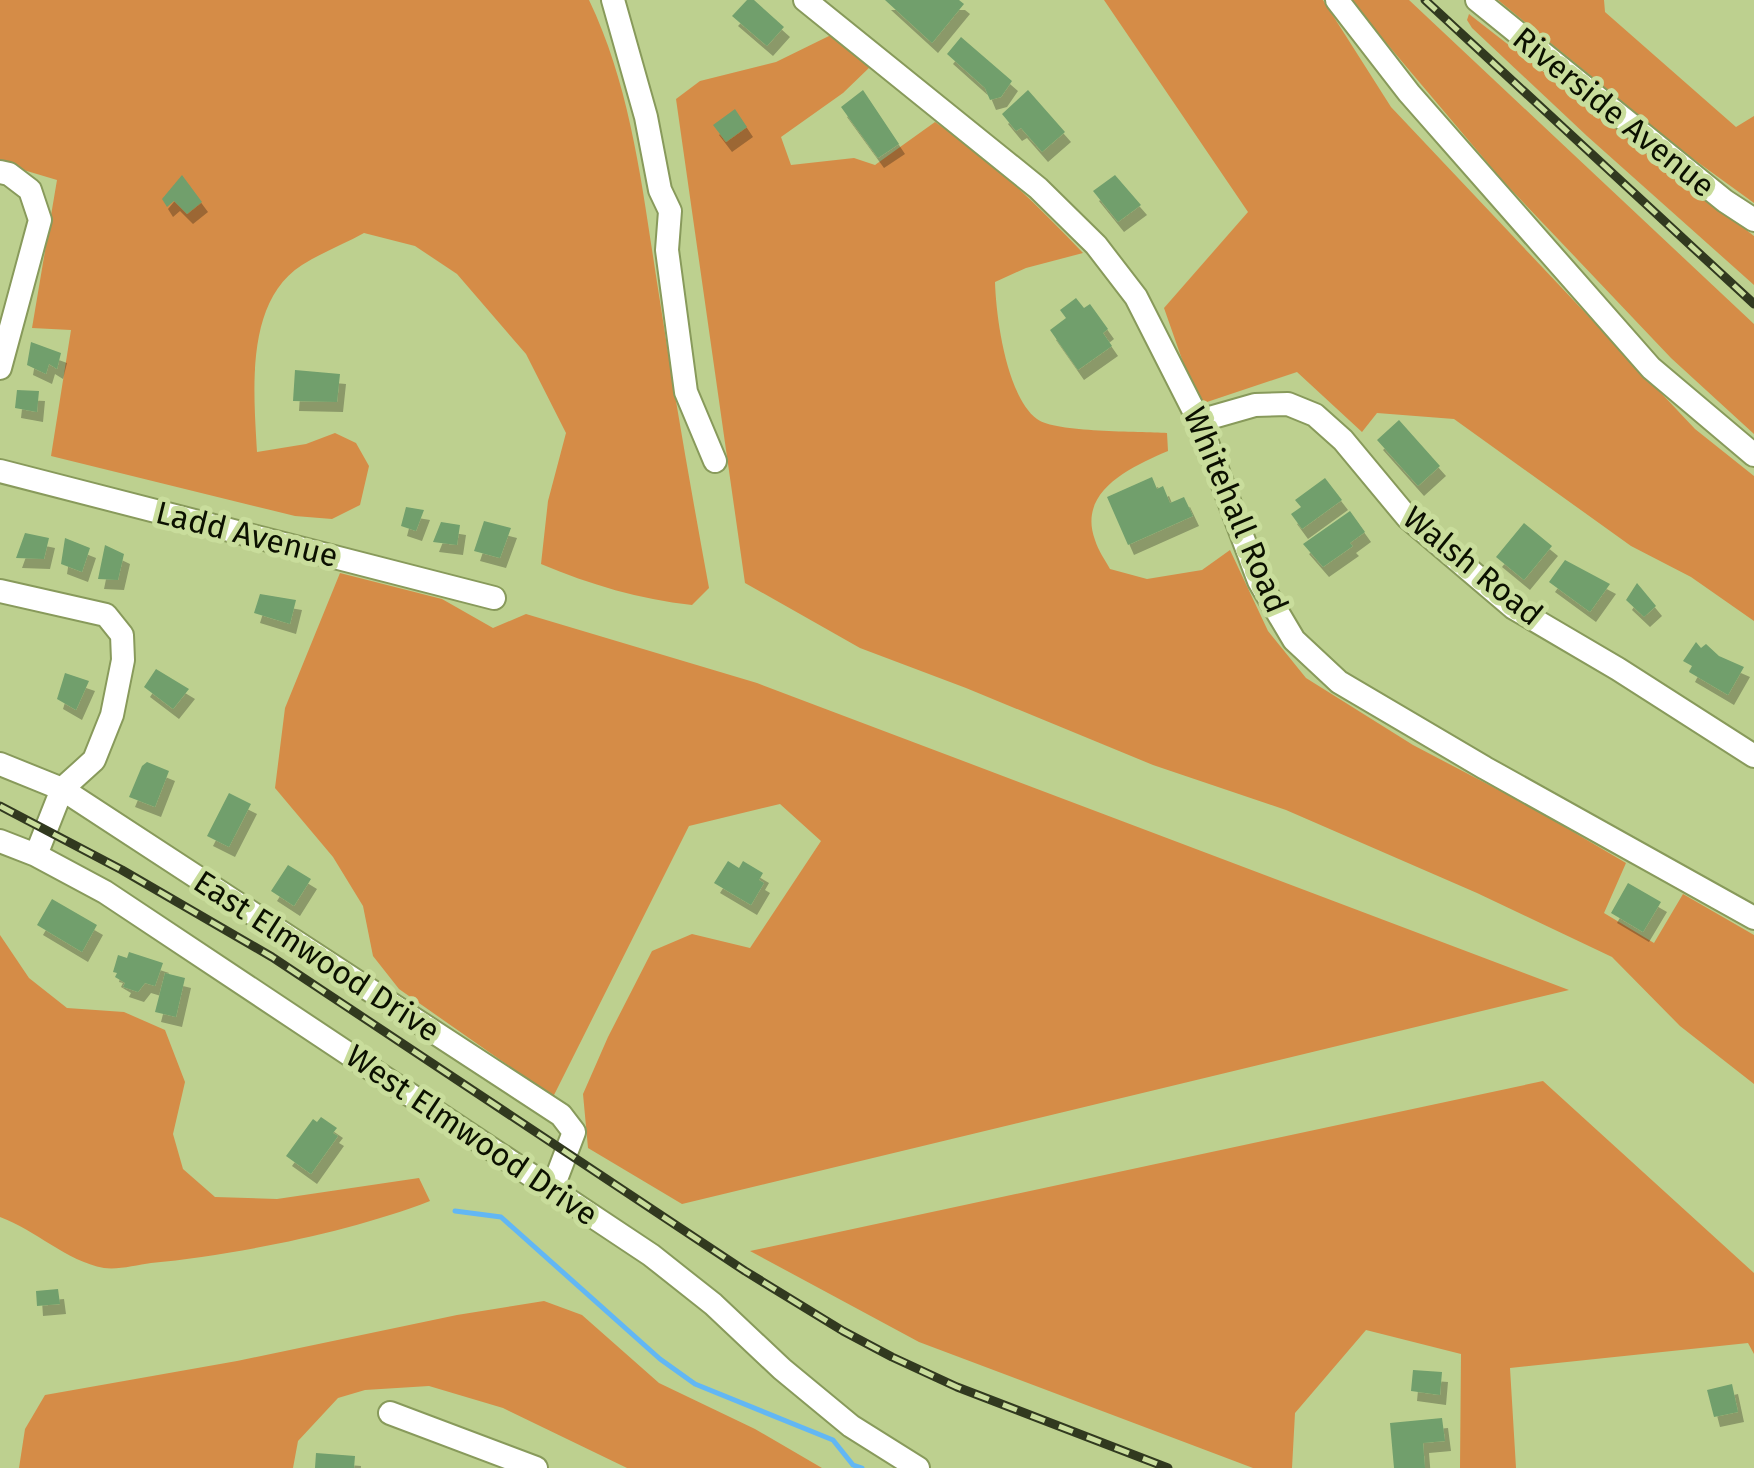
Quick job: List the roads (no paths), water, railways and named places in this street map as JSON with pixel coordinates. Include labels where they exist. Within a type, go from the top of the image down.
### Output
[{"type":"street","points":[[613,0],[646,118],[660,190],[670,211],[668,250],[686,392],[715,461]]},
{"type":"street","name":"Whitehall Road","points":[[805,0],[1038,188],[1096,245],[1136,297],[1199,421],[1259,581],[1294,640],[1339,682],[1754,918]]},
{"type":"street","points":[[1337,0],[1409,94],[1651,368],[1754,455]]},
{"type":"street","name":"Riverside Avenue","points":[[1477,0],[1725,202],[1754,220]]},
{"type":"street","points":[[0,172],[30,190],[40,220],[0,368]]},
{"type":"street","name":"Walsh Road","points":[[1199,421],[1256,405],[1288,404],[1315,415],[1343,440],[1407,516],[1514,608],[1754,756]]},
{"type":"street","name":"Ladd Avenue","points":[[0,471],[494,598]]},
{"type":"street","points":[[0,591],[106,615],[122,635],[123,660],[112,716],[94,760],[62,788],[36,855]]},
{"type":"street","name":"East Elmwood Drive","points":[[0,764],[62,788],[561,1115],[574,1132],[553,1188]]},
{"type":"street","name":"West Elmwood Drive","points":[[0,841],[36,855],[105,892],[553,1188],[714,1304],[782,1369],[851,1426],[918,1468]]},
{"type":"street","points":[[390,1414],[536,1468]]},
{"type":"waterway","points":[[455,1211],[501,1217],[660,1359],[695,1384],[833,1440],[853,1465],[862,1468]]},
{"type":"railway","points":[[1425,0],[1754,304]]},
{"type":"railway","points":[[0,806],[122,870],[272,957],[745,1271],[843,1331],[957,1387],[1168,1468]]}]
